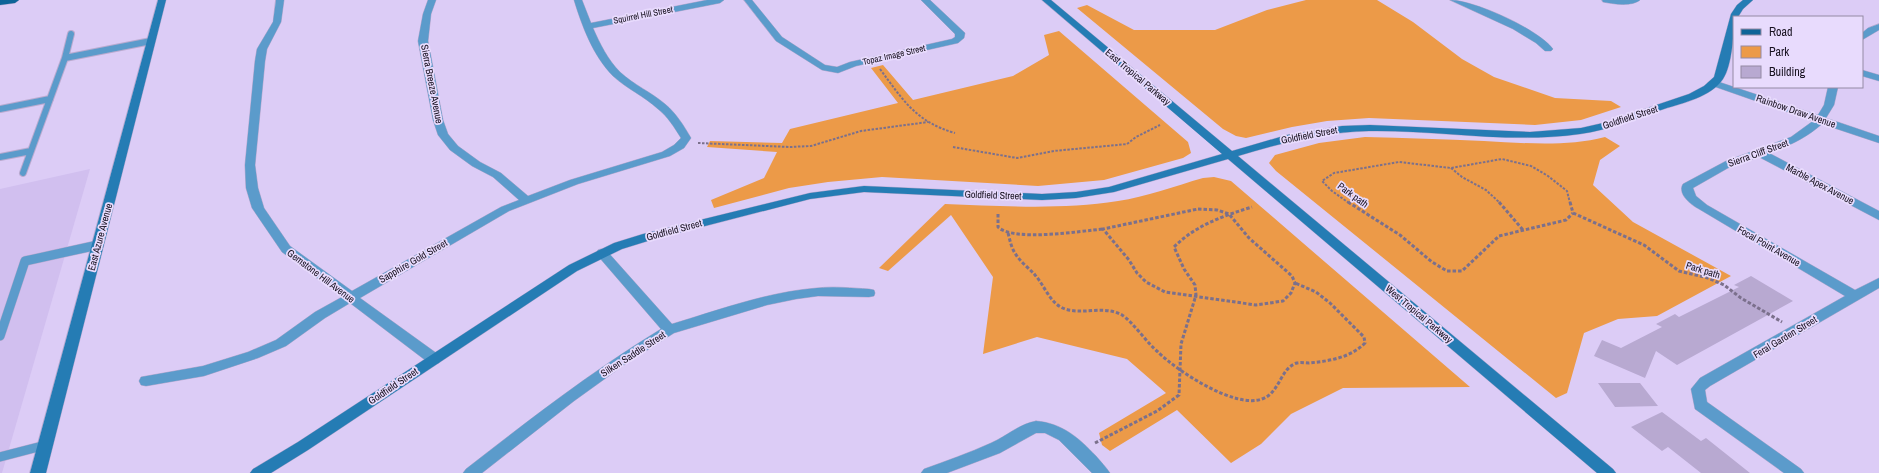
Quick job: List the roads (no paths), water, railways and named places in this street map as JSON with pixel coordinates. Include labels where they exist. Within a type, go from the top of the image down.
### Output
[{"type":"main road","points":[[0,2],[15,0]]},
{"type":"street","name":"East Azure Avenue","points":[[38,473],[162,0]]},
{"type":"street","name":"Gemstone Hill Avenue","points":[[280,0],[277,22],[262,49],[260,61],[250,165],[252,188],[258,208],[286,249],[434,359]]},
{"type":"street","name":"Sierra Breeze Avenue","points":[[432,0],[427,14],[424,41],[438,120],[444,135],[454,148],[476,164],[497,175],[526,200]]},
{"type":"street","points":[[578,0],[589,26]]},
{"type":"street","name":"Squirrel Hill Street","points":[[589,26],[720,0]]},
{"type":"street","name":"Topaz Image Street","points":[[748,0],[779,39],[816,63],[830,69],[838,70],[873,60],[954,41],[959,38],[960,33],[925,0]]},
{"type":"street","name":"East Tropical Parkway","points":[[1046,0],[1230,155]]},
{"type":"street","points":[[1454,0],[1517,27],[1542,42],[1548,49]]},
{"type":"street","points":[[1606,0],[1619,2],[1631,1]]},
{"type":"street","name":"Goldfield Street","points":[[1734,16],[1742,4],[1748,0]]},
{"type":"street","name":"Goldfield Street","points":[[258,473],[303,446],[573,268],[618,246],[647,237],[810,196],[864,189],[1042,197],[1076,195],[1110,190],[1287,138],[1342,129],[1370,128],[1530,135],[1580,131],[1606,125],[1693,96],[1713,83],[1719,78],[1726,58],[1733,22]]},
{"type":"street","name":"Sapphire Gold Street","points":[[146,381],[204,371],[253,355],[281,343],[320,316],[350,298],[505,209],[574,182],[666,154],[683,143],[686,138],[666,110],[613,70],[600,51],[589,26]]},
{"type":"street","points":[[1863,36],[1871,30],[1879,27]]},
{"type":"street","points":[[1863,73],[1879,78]]},
{"type":"street","name":"Rainbow Draw Avenue","points":[[1713,83],[1879,140]]},
{"type":"street","name":"Sierra Cliff Street","points":[[1687,192],[1687,186],[1728,163],[1760,153],[1796,139],[1822,120],[1831,102],[1833,88]]},
{"type":"street","name":"Marble Apex Avenue","points":[[1760,153],[1879,216]]},
{"type":"street","name":"West Tropical Parkway","points":[[1230,155],[1608,473]]},
{"type":"street","name":"Focal Point Avenue","points":[[1687,192],[1693,200],[1702,207],[1855,296]]},
{"type":"street","points":[[602,254],[669,330]]},
{"type":"street","name":"Feral Garden Street","points":[[1796,473],[1700,404],[1698,389],[1706,382],[1879,282]]},
{"type":"street","name":"Silken Saddle Street","points":[[471,473],[569,397],[619,361],[669,330],[766,301],[796,295],[818,292],[869,293]]},
{"type":"street","points":[[929,473],[1005,444],[1026,430],[1036,427],[1047,428],[1068,438],[1102,473]]},
{"type":"lane","points":[[23,173],[65,58],[71,34]]},
{"type":"lane","points":[[65,58],[151,41]]},
{"type":"lane","points":[[0,109],[50,99]]},
{"type":"lane","points":[[0,157],[32,150]]},
{"type":"lane","points":[[0,336],[25,261],[98,245]]},
{"type":"lane","points":[[0,457],[46,445]]}]
